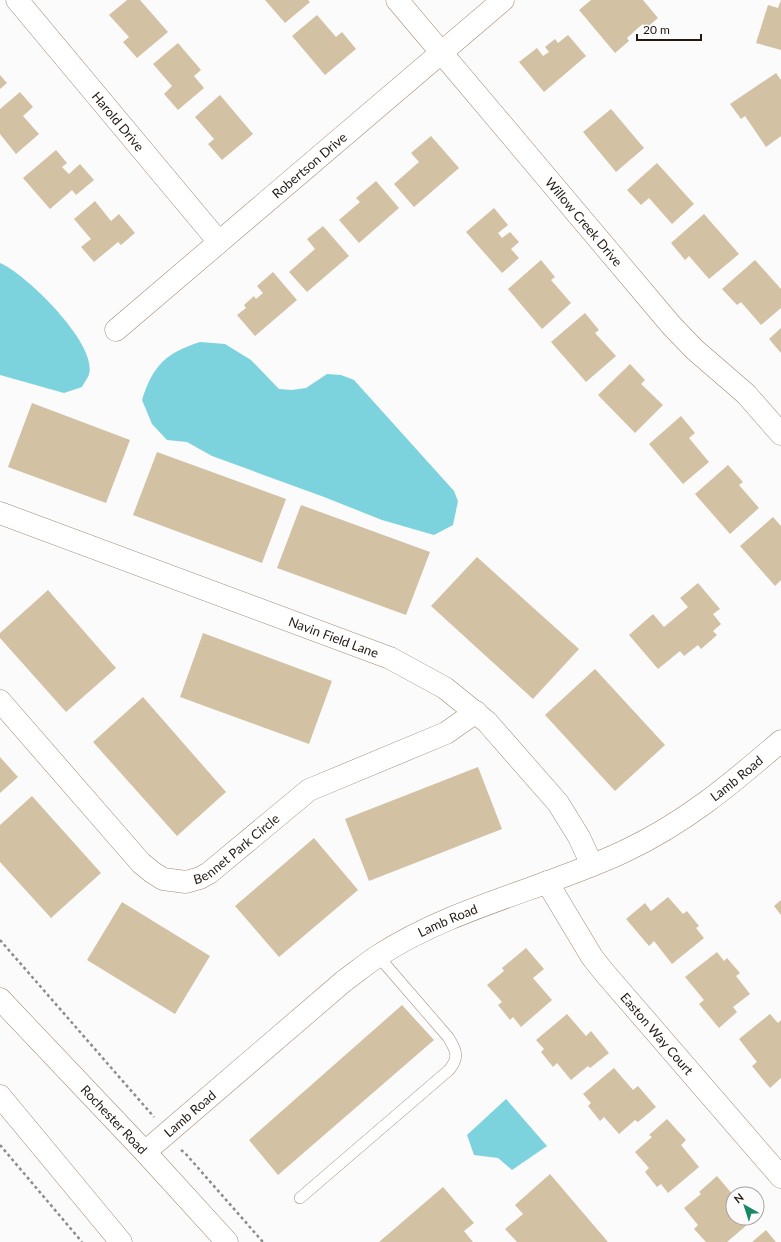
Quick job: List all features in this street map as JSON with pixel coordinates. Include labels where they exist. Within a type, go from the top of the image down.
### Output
[{"type":"street","name":"Harold Drive","points":[[17,0],[219,242]]},
{"type":"street","name":"Willow Creek Drive","points":[[397,0],[671,326],[694,349],[746,394],[781,434]]},
{"type":"street","name":"Robertson Drive","points":[[116,330],[503,0]]},
{"type":"street","name":"Navin Field Lane","points":[[0,513],[390,658],[445,688],[487,722],[558,803],[579,837],[592,865]]},
{"type":"street","name":"Bennet Park Circle","points":[[0,701],[141,863],[163,879],[186,882],[209,873],[309,790],[446,732],[476,712]]},
{"type":"street","name":"Lamb Road","points":[[145,1152],[344,981],[378,956],[438,925],[634,847],[679,822],[706,804],[781,741]]},
{"type":"street","name":"Easton Way Court","points":[[547,882],[592,957],[603,971],[781,1176]]},
{"type":"street","name":"Rochester Road","points":[[0,999],[145,1152],[227,1242]]},
{"type":"street","points":[[0,1096],[121,1242]]},
{"type":"lane","points":[[300,1198],[449,1070],[455,1063],[457,1056],[448,1037],[378,956]]},
{"type":"path","points":[[0,940],[153,1115],[154,1119]]},
{"type":"path","points":[[0,1145],[82,1242]]},
{"type":"path","points":[[182,1152],[185,1153],[263,1242]]},
{"type":"water","points":[[0,263],[26,280],[57,311],[71,328],[82,345],[89,361],[89,374],[82,387],[64,393],[0,375]]},
{"type":"water","points":[[200,342],[225,344],[251,360],[279,389],[292,390],[306,388],[327,374],[341,375],[354,380],[454,491],[458,501],[453,525],[434,535],[382,520],[212,456],[187,442],[167,440],[152,424],[142,400],[146,388],[156,369],[162,362],[178,351]]},
{"type":"water","points":[[506,1099],[547,1146],[512,1170],[498,1158],[474,1155],[467,1135]]},
{"type":"building","points":[[127,0],[140,0],[168,32],[137,58],[123,42],[129,37],[109,15]]},
{"type":"building","points":[[265,0],[308,0],[310,2],[285,23]]},
{"type":"building","points":[[591,0],[643,0],[658,18],[646,28],[643,24],[638,28],[627,38],[629,41],[615,53],[579,10]]},
{"type":"building","points":[[781,0],[781,50],[756,43],[768,5],[778,8]]},
{"type":"building","points":[[317,15],[336,37],[342,32],[356,49],[325,75],[292,36]]},
{"type":"building","points":[[568,35],[586,56],[544,92],[519,62],[537,48],[543,56],[549,52],[545,47],[555,39],[558,43]]},
{"type":"building","points":[[178,43],[201,70],[194,76],[204,88],[178,110],[164,94],[172,86],[153,64]]},
{"type":"building","points":[[776,73],[781,80],[781,136],[766,147],[745,116],[741,119],[730,104]]},
{"type":"building","points":[[0,75],[7,83],[0,89]]},
{"type":"building","points":[[20,92],[33,107],[23,116],[39,134],[16,154],[0,134],[0,109]]},
{"type":"building","points":[[220,95],[253,134],[222,160],[208,144],[214,139],[195,117]]},
{"type":"building","points":[[611,109],[644,148],[616,172],[583,132]]},
{"type":"building","points":[[431,136],[459,168],[414,207],[394,184],[419,162],[411,153]]},
{"type":"building","points":[[56,150],[67,163],[62,167],[69,174],[80,164],[94,180],[76,195],[72,190],[50,209],[23,178]]},
{"type":"building","points":[[657,163],[694,204],[672,224],[649,198],[641,205],[627,190]]},
{"type":"building","points":[[376,181],[399,208],[359,243],[339,220],[360,202],[356,198]]},
{"type":"building","points":[[95,201],[111,221],[119,214],[135,233],[121,245],[118,242],[94,262],[81,247],[91,239],[74,219]]},
{"type":"building","points":[[494,208],[508,225],[498,233],[502,238],[510,232],[519,242],[511,249],[519,258],[502,273],[466,232]]},
{"type":"building","points":[[704,214],[739,254],[709,279],[689,256],[685,260],[671,243]]},
{"type":"building","points":[[323,226],[349,256],[307,292],[289,272],[315,249],[307,239]]},
{"type":"building","points":[[541,260],[555,277],[551,280],[571,303],[542,329],[508,289]]},
{"type":"building","points":[[755,260],[781,289],[781,308],[761,325],[741,302],[737,305],[722,289]]},
{"type":"building","points":[[273,272],[297,300],[255,336],[237,315],[246,308],[244,305],[254,296],[256,299],[263,293],[257,286]]},
{"type":"building","points":[[585,313],[599,330],[595,333],[616,356],[586,382],[551,342]]},
{"type":"building","points":[[781,328],[781,353],[769,339]]},
{"type":"building","points":[[630,364],[645,380],[641,384],[663,405],[635,433],[598,395]]},
{"type":"building","points":[[32,403],[130,440],[106,503],[8,467]]},
{"type":"building","points":[[681,416],[695,433],[689,438],[709,462],[683,484],[649,444]]},
{"type":"building","points":[[157,452],[286,499],[262,563],[133,515]]},
{"type":"building","points":[[728,465],[743,482],[739,485],[759,508],[730,534],[695,494]]},
{"type":"building","points":[[301,505],[430,552],[406,615],[277,568]]},
{"type":"building","points":[[773,517],[781,526],[781,580],[775,586],[740,546]]},
{"type":"building","points":[[477,557],[579,649],[533,699],[431,606]]},
{"type":"building","points":[[698,583],[720,609],[713,614],[721,624],[713,631],[717,635],[701,649],[698,645],[684,656],[680,651],[658,669],[629,635],[653,614],[664,627],[688,607],[680,598]]},
{"type":"building","points":[[48,590],[116,668],[66,712],[0,638],[0,633]]},
{"type":"building","points":[[203,633],[332,681],[309,744],[180,697]]},
{"type":"building","points":[[595,669],[665,745],[615,791],[545,715]]},
{"type":"building","points":[[143,697],[226,792],[177,836],[93,742]]},
{"type":"building","points":[[0,757],[18,777],[0,793]]},
{"type":"building","points":[[478,767],[502,829],[369,881],[345,819]]},
{"type":"building","points":[[32,796],[101,873],[51,918],[0,862],[0,825]]},
{"type":"building","points":[[314,838],[358,890],[279,957],[235,906]]},
{"type":"building","points":[[668,897],[683,914],[687,911],[699,926],[696,928],[704,938],[672,964],[654,941],[649,946],[626,919],[645,903],[651,911]]},
{"type":"building","points":[[781,900],[781,915],[774,906]]},
{"type":"building","points":[[122,902],[210,956],[175,1014],[87,960]]},
{"type":"building","points":[[526,948],[544,969],[533,978],[552,1000],[521,1027],[513,1017],[510,1020],[498,1005],[502,1002],[487,985],[504,971],[502,968]]},
{"type":"building","points":[[717,952],[724,961],[727,958],[740,973],[736,976],[750,994],[733,1007],[737,1012],[719,1028],[699,1004],[704,1000],[685,977]]},
{"type":"building","points":[[402,1005],[434,1040],[278,1175],[249,1140]]},
{"type":"building","points":[[567,1014],[586,1036],[591,1031],[609,1053],[590,1068],[588,1066],[571,1080],[557,1063],[553,1067],[541,1052],[544,1049],[536,1040]]},
{"type":"building","points":[[770,1014],[778,1023],[781,1020],[781,1078],[770,1088],[752,1066],[757,1062],[739,1039]]},
{"type":"building","points":[[614,1068],[633,1090],[638,1086],[656,1107],[638,1122],[635,1120],[619,1134],[604,1117],[600,1121],[588,1106],[591,1103],[583,1094]]},
{"type":"building","points":[[667,1119],[686,1140],[681,1145],[699,1167],[668,1193],[661,1184],[657,1187],[645,1172],[649,1168],[635,1152],[652,1137],[649,1135]]},
{"type":"building","points":[[550,1174],[608,1242],[517,1242],[505,1229],[523,1214],[515,1205]]},
{"type":"building","points":[[717,1176],[725,1186],[725,1226],[746,1226],[727,1242],[706,1242],[694,1229],[698,1225],[684,1208],[701,1194],[699,1192]]},
{"type":"building","points":[[443,1187],[474,1223],[464,1231],[473,1242],[379,1242]]},
{"type":"building","points":[[766,1230],[776,1242],[752,1242]]}]
